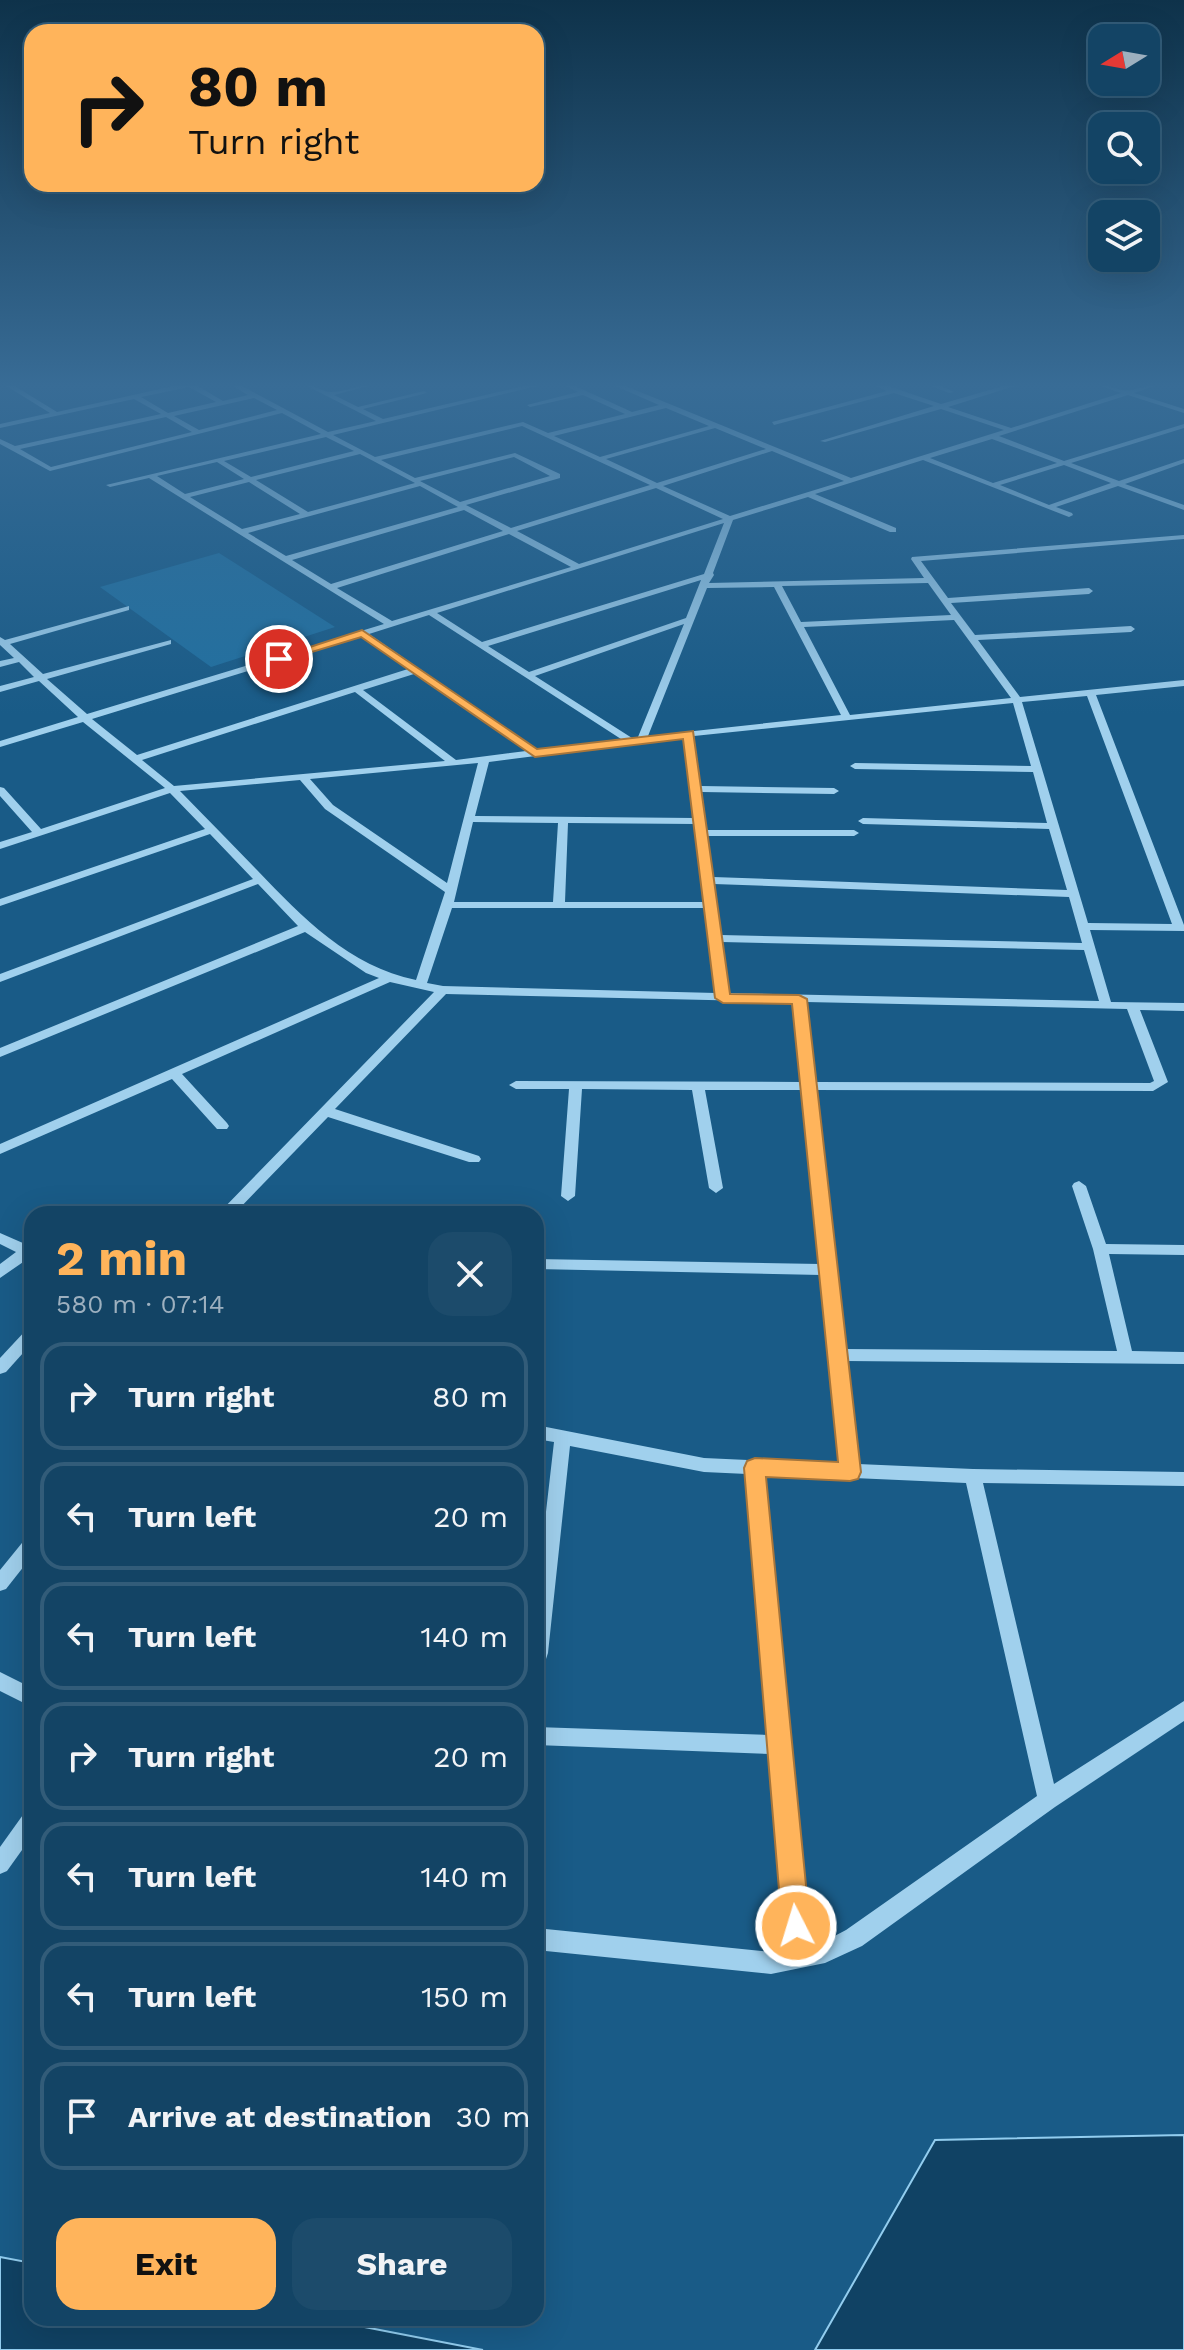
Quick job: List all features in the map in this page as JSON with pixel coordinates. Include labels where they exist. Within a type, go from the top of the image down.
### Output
[{"type":"street","points":[[184,496],[189,495]]},
{"type":"street","points":[[274,495],[306,514]]},
{"type":"street","points":[[241,532],[373,495]]},
{"type":"street","points":[[441,495],[578,567]]},
{"type":"street","points":[[285,559],[498,495]]},
{"type":"street","points":[[330,587],[626,495]]},
{"type":"street","points":[[678,495],[730,519]]},
{"type":"street","points":[[0,744],[806,495]]},
{"type":"street","points":[[810,495],[893,530]]},
{"type":"street","points":[[1018,495],[1069,515]]},
{"type":"street","points":[[1050,507],[1086,495]]},
{"type":"street","points":[[1156,495],[1181,503]]},
{"type":"street","points":[[184,496],[390,624]]},
{"type":"street","points":[[642,740],[706,586],[730,519]]},
{"type":"street","points":[[1106,1005],[1017,700],[915,559],[1184,537]]},
{"type":"street","points":[[481,645],[710,575]]},
{"type":"street","points":[[706,586],[930,580]]},
{"type":"street","points":[[777,584],[847,718]]},
{"type":"street","points":[[945,601],[1089,591]]},
{"type":"street","points":[[1,641],[126,608]]},
{"type":"street","points":[[430,612],[630,741]]},
{"type":"street","points":[[799,625],[956,617]]},
{"type":"street","points":[[528,675],[691,619]]},
{"type":"street","points":[[972,638],[1131,629]]},
{"type":"street","points":[[362,633],[535,753]]},
{"type":"street","points":[[1,641],[85,718],[172,789],[306,927],[370,970],[389,978],[443,990],[1184,1007]]},
{"type":"street","points":[[0,689],[168,642]]},
{"type":"street","points":[[0,664],[20,659]]},
{"type":"street","points":[[135,759],[416,670]]},
{"type":"street","points":[[0,846],[172,789],[484,760],[689,734],[1184,683]]},
{"type":"street","points":[[356,689],[454,763]]},
{"type":"street","points":[[1083,926],[1181,928],[1090,692]]},
{"type":"street","points":[[689,734],[723,998]]},
{"type":"street","points":[[420,986],[447,905],[484,760]]},
{"type":"street","points":[[855,766],[1037,769]]},
{"type":"street","points":[[303,778],[329,807],[450,890]]},
{"type":"street","points":[[696,789],[834,791]]},
{"type":"street","points":[[0,790],[39,833]]},
{"type":"street","points":[[469,819],[563,820],[854,833]]},
{"type":"street","points":[[559,905],[563,820]]},
{"type":"street","points":[[863,821],[1054,826]]},
{"type":"street","points":[[0,903],[211,830]]},
{"type":"street","points":[[0,978],[260,880]]},
{"type":"street","points":[[708,880],[1073,894]]},
{"type":"street","points":[[447,905],[711,905]]},
{"type":"street","points":[[0,1053],[306,927]]},
{"type":"street","points":[[716,938],[1089,947]]},
{"type":"street","points":[[0,1149],[389,978]]},
{"type":"street","points":[[233,1206],[443,990]]},
{"type":"street","points":[[799,999],[850,1472]]},
{"type":"street","points":[[516,1085],[1153,1087],[1161,1082],[1158,1069],[1132,1006]]},
{"type":"street","points":[[174,1073],[222,1126]]},
{"type":"street","points":[[568,1196],[576,1086]]},
{"type":"street","points":[[698,1087],[716,1188]]},
{"type":"street","points":[[325,1111],[474,1159]]},
{"type":"street","points":[[1079,1186],[1100,1249],[1126,1357]]},
{"type":"street","points":[[0,1238],[24,1249]]},
{"type":"street","points":[[1100,1249],[1184,1250]]},
{"type":"street","points":[[0,1272],[24,1256]]},
{"type":"street","points":[[544,1264],[827,1270]]},
{"type":"street","points":[[0,1368],[24,1342]]},
{"type":"street","points":[[837,1355],[1184,1358]]},
{"type":"street","points":[[544,1433],[704,1465],[973,1476],[1184,1479]]},
{"type":"street","points":[[544,1608],[563,1437]]},
{"type":"street","points":[[755,1468],[799,1956]]},
{"type":"street","points":[[973,1476],[1048,1800]]},
{"type":"street","points":[[0,1583],[24,1553]]},
{"type":"street","points":[[0,1681],[24,1694]]},
{"type":"street","points":[[544,1940],[771,1963],[825,1952],[854,1938],[1048,1800],[1184,1710]]},
{"type":"street","points":[[544,1736],[780,1745]]},
{"type":"street","points":[[0,1864],[24,1830]]},
{"type":"shaded area","points":[[219,553],[335,627],[211,667],[100,587]]},
{"type":"shaded area","points":[[1184,2135],[1184,2350],[815,2350],[935,2140]]},
{"type":"shaded area","points":[[0,2257],[24,2262],[24,2326],[359,2326],[483,2350],[0,2350]]},
{"type":"route","points":[[279,659],[362,633],[535,753],[689,734],[723,998],[799,999],[850,1472],[755,1468],[796,1926]]}]
